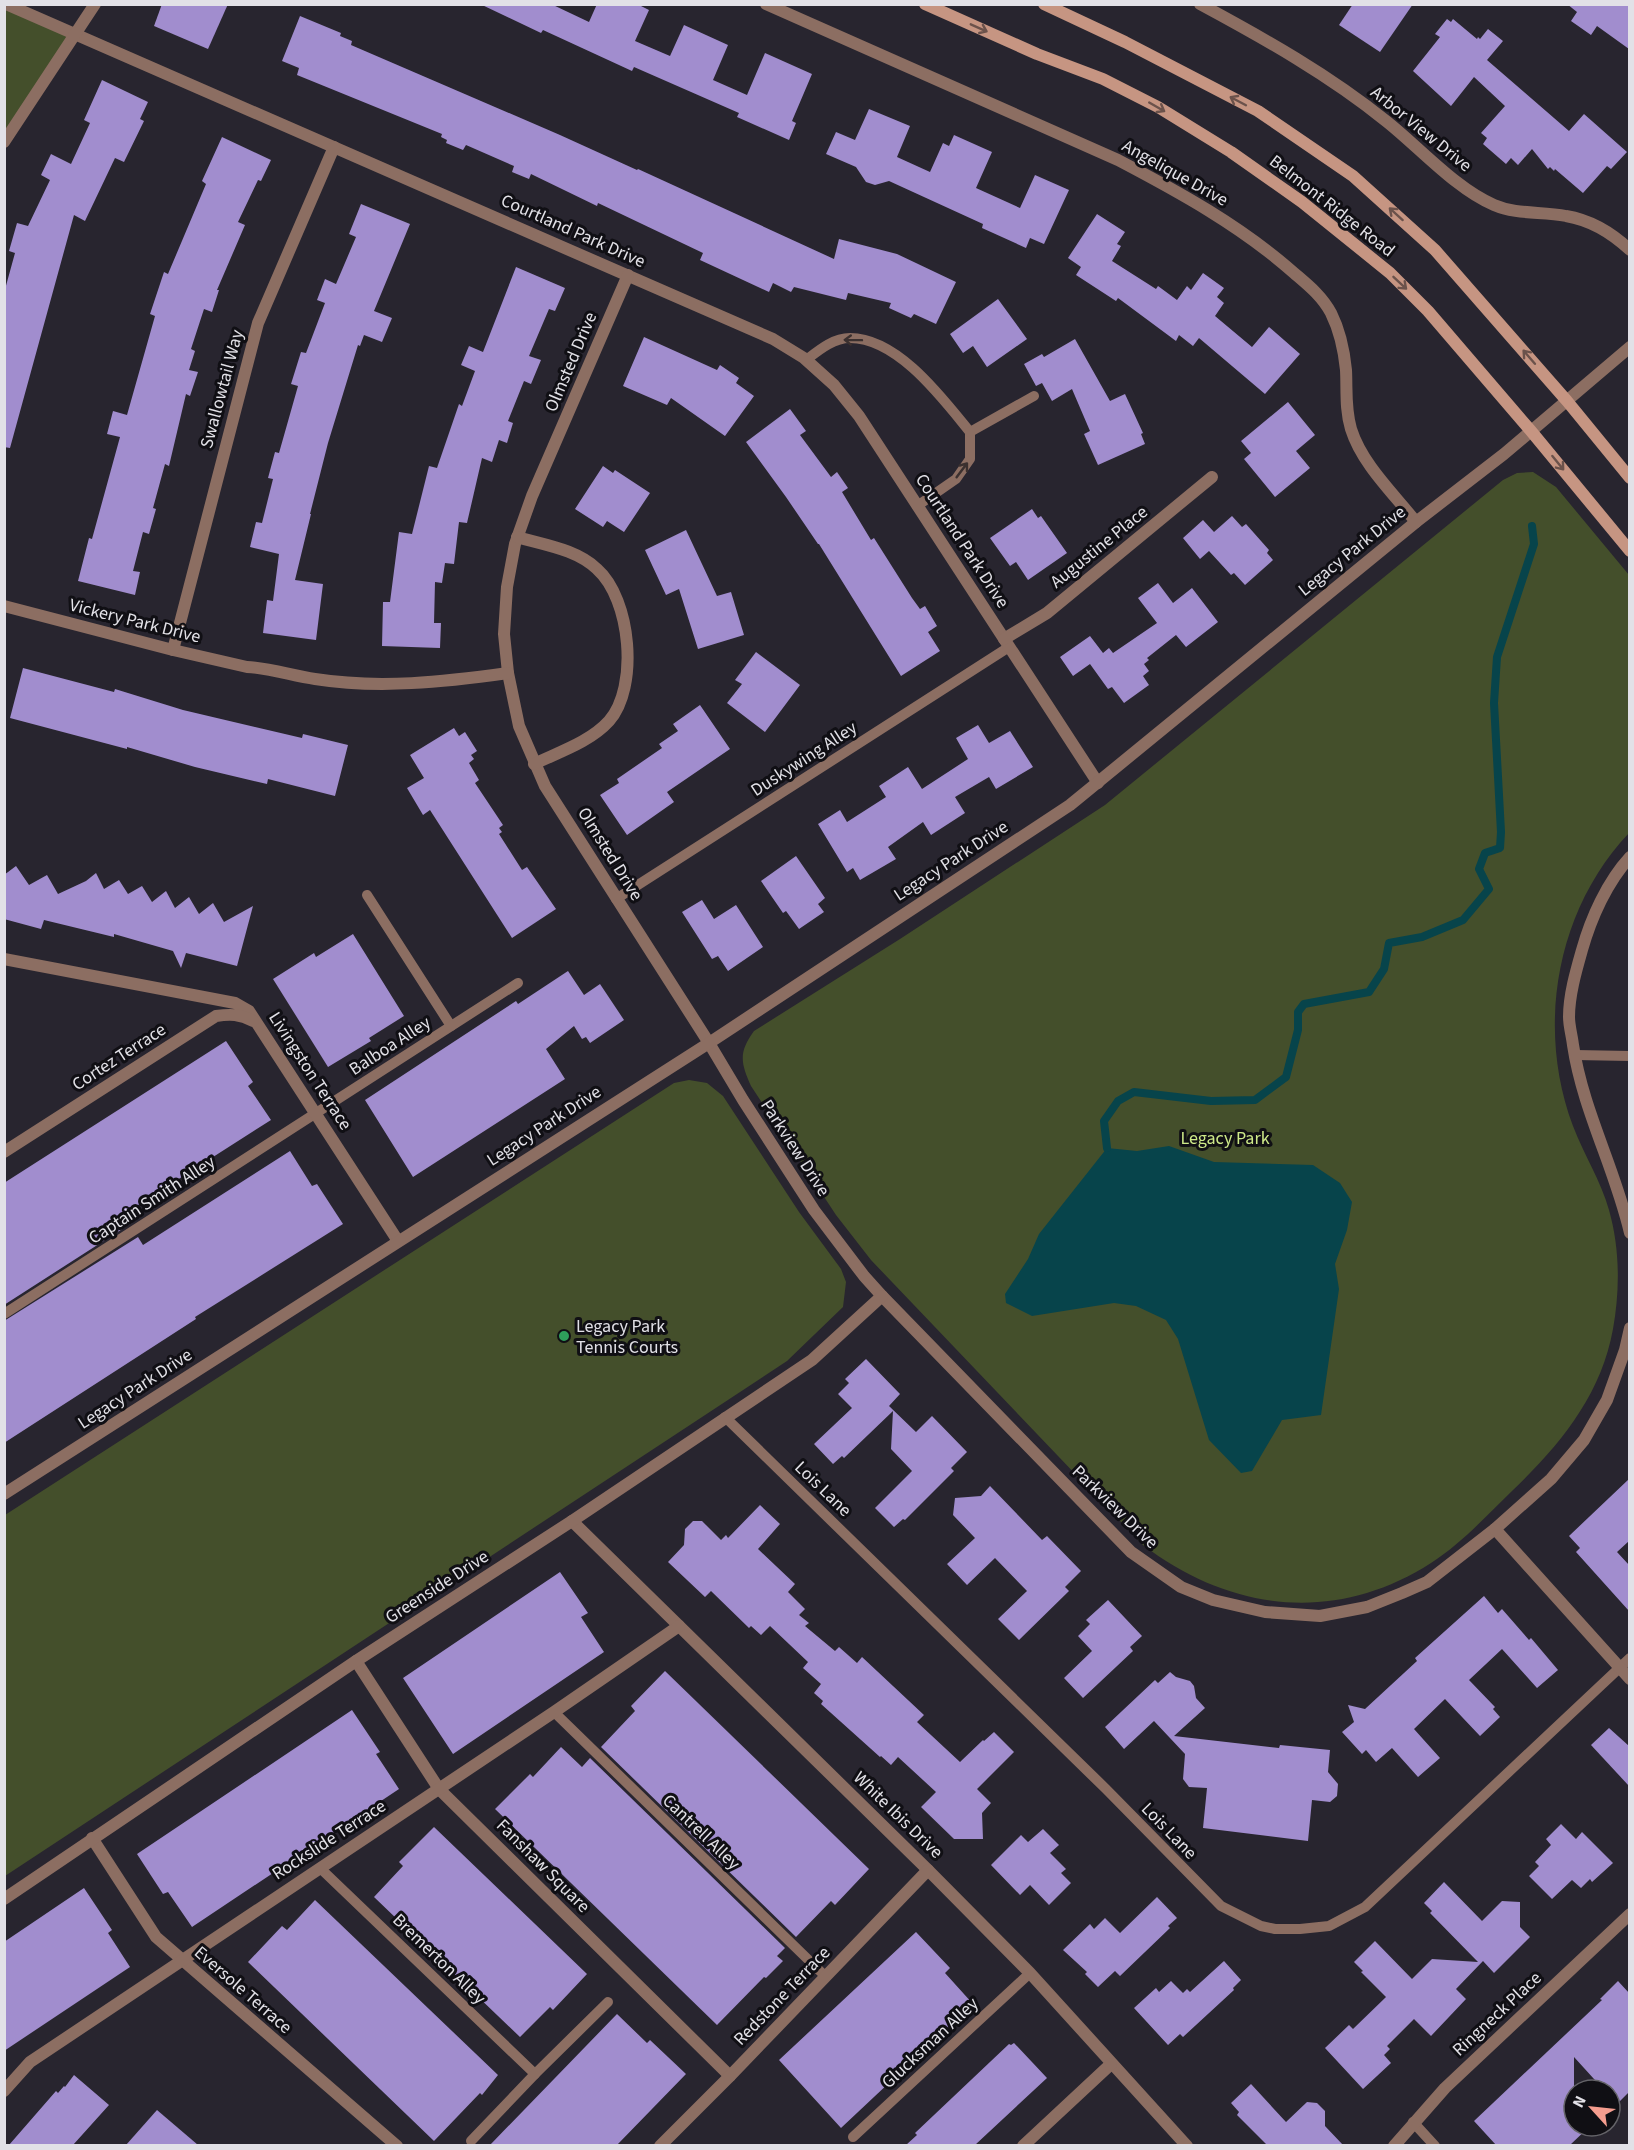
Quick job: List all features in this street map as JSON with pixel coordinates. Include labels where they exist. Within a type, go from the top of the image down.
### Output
[{"type":"main road","name":"Belmont Ridge Road","points":[[925,4],[1037,54],[1103,79],[1158,108],[1240,158],[1302,202],[1366,253],[1436,319],[1629,551]]},
{"type":"main road","name":"Belmont Ridge Road","points":[[1044,4],[1125,42],[1258,111],[1353,176],[1435,250],[1567,401],[1629,478]]},
{"type":"street","name":"Courtland Park Drive","points":[[6,4],[773,339],[806,360],[834,385],[859,416],[1007,643]]},
{"type":"street","points":[[4,142],[95,4]]},
{"type":"street","name":"Angelique Drive","points":[[766,4],[1118,160],[1173,189],[1271,253],[1316,292],[1330,312],[1342,344],[1346,371],[1345,403],[1351,430],[1364,456],[1416,522]]},
{"type":"street","name":"Arbor View Drive","points":[[1200,4],[1261,37],[1324,76],[1385,120],[1472,193],[1495,205],[1518,212],[1567,216],[1594,225],[1618,239],[1629,250]]},
{"type":"street","name":"Swallowtail Way","points":[[173,650],[258,323],[334,147]]},
{"type":"street","name":"Olmsted Drive","points":[[628,275],[532,496],[518,537],[507,587],[504,634],[508,673],[519,726],[545,786],[708,1043]]},
{"type":"street","name":"Legacy Park Drive","points":[[4,1494],[708,1043],[1070,805],[1531,431],[1629,347]]},
{"type":"street","name":"Augustine Place","points":[[1007,643],[1047,613],[1212,477]]},
{"type":"street","points":[[518,537],[577,555],[598,569],[613,588],[622,611],[627,662],[627,677],[621,700],[610,720],[592,736],[534,764]]},
{"type":"street","name":"Vickery Park Drive","points":[[4,606],[173,650],[315,679],[412,684],[508,673]]},
{"type":"street","points":[[1007,643],[1098,783]]},
{"type":"street","points":[[1629,857],[1618,870],[1588,927],[1575,975],[1569,1018],[1586,1103],[1622,1199],[1629,1233]]},
{"type":"street","name":"Livingston Terrace","points":[[4,959],[235,1003],[249,1011],[398,1241]]},
{"type":"street","name":"Cortez Terrace","points":[[4,1152],[216,1016],[230,1014],[245,1016],[257,1024]]},
{"type":"street","name":"Parkview Drive","points":[[708,1043],[814,1210],[882,1296],[1131,1551],[1181,1587],[1213,1600],[1265,1612],[1320,1616],[1367,1607],[1427,1582],[1495,1529],[1551,1479],[1584,1440],[1607,1400],[1625,1350],[1629,1328]]},
{"type":"street","name":"Greenside Drive","points":[[4,1899],[356,1661],[572,1521],[812,1360],[882,1296]]},
{"type":"street","name":"White Ibis Drive","points":[[572,1521],[1030,1973],[1187,2145]]},
{"type":"street","points":[[1495,1529],[1629,1679]]},
{"type":"street","name":"Rockslide Terrace","points":[[4,2091],[30,2062],[679,1626]]},
{"type":"street","name":"Fanshaw Square","points":[[356,1661],[439,1789],[730,2076]]},
{"type":"street","name":"Eversole Terrace","points":[[92,1838],[156,1937],[397,2145]]},
{"type":"street","name":"Redstone Terrace","points":[[660,2145],[730,2076],[928,1870]]},
{"type":"street","name":"Ringneck Place","points":[[1394,2145],[1445,2088],[1627,1921]]},
{"type":"street","points":[[1023,2145],[1111,2064]]},
{"type":"lane","points":[[806,360],[834,341],[849,338],[867,340],[891,352],[919,372],[970,432],[970,459],[956,478],[917,506]]},
{"type":"lane","points":[[970,432],[1034,396]]},
{"type":"lane","name":"Duskywing Alley","points":[[616,899],[1007,643]]},
{"type":"lane","name":"Balboa Alley","points":[[367,895],[451,1026]]},
{"type":"lane","name":"Balboa Alley","points":[[317,1114],[519,983]]},
{"type":"lane","points":[[1575,1055],[1629,1056]]},
{"type":"lane","name":"Captain Smith Alley","points":[[4,1314],[317,1114]]},
{"type":"lane","name":"Lois Lane","points":[[725,1417],[1089,1772],[1221,1906],[1261,1926],[1275,1929],[1329,1926],[1365,1907],[1629,1658]]},
{"type":"lane","name":"Cantrell Alley","points":[[554,1712],[825,1976]]},
{"type":"lane","name":"Bremerton Alley","points":[[320,1868],[535,2074]]},
{"type":"lane","name":"Glucksman Alley","points":[[853,2137],[1030,1973]]},
{"type":"lane","points":[[471,2141],[608,2002]]},
{"type":"lane","points":[[1413,2122],[1435,2145]]},
{"type":"green space","points":[[4,5],[75,34],[5,142]]},
{"type":"green space","name":"Legacy Park","points":[[1533,472],[1556,487],[1629,575],[1629,833],[1604,864],[1584,897],[1569,934],[1560,972],[1555,1011],[1556,1050],[1562,1088],[1573,1126],[1606,1199],[1613,1225],[1618,1270],[1617,1299],[1607,1353],[1588,1398],[1576,1418],[1546,1456],[1473,1529],[1431,1563],[1395,1582],[1358,1595],[1321,1602],[1284,1602],[1248,1596],[1212,1585],[1177,1568],[1143,1545],[871,1260],[836,1215],[751,1086],[743,1064],[743,1052],[754,1031],[1105,805],[1503,480],[1517,473]]},
{"type":"green space","points":[[689,1080],[707,1083],[723,1096],[799,1212],[841,1269],[846,1282],[843,1307],[787,1361],[5,1876],[5,1515],[674,1083]]},
{"type":"water","points":[[1169,1146],[1214,1162],[1313,1165],[1340,1183],[1352,1202],[1347,1230],[1335,1264],[1339,1289],[1321,1415],[1282,1420],[1252,1471],[1241,1473],[1209,1440],[1178,1339],[1166,1320],[1136,1306],[1114,1303],[1032,1316],[1006,1303],[1005,1294],[1028,1259],[1039,1234],[1107,1148],[1137,1151]]},
{"type":"building","points":[[162,4],[228,4],[208,49],[154,26]]},
{"type":"building","points":[[480,4],[551,4],[589,22],[597,4],[637,4],[649,10],[635,41],[670,56],[684,25],[728,45],[713,80],[747,95],[765,53],[812,74],[792,121],[796,123],[789,140],[737,117],[739,113],[634,67],[632,71],[543,30],[541,33]]},
{"type":"building","points":[[1353,4],[1413,4],[1380,52],[1339,25]]},
{"type":"building","points":[[1567,4],[1629,4],[1629,49],[1597,26],[1591,35],[1571,21],[1577,12]]},
{"type":"building","points":[[300,16],[341,33],[340,36],[352,41],[351,45],[638,169],[834,259],[839,239],[897,254],[956,282],[936,324],[914,314],[911,318],[889,308],[891,303],[848,293],[846,300],[794,287],[791,292],[773,283],[769,292],[700,260],[703,253],[598,203],[597,206],[531,174],[529,179],[512,172],[514,166],[466,145],[463,150],[446,143],[447,140],[441,137],[442,134],[297,75],[299,68],[282,61]]},
{"type":"building","points":[[1447,19],[1451,22],[1453,19],[1477,39],[1478,37],[1480,39],[1488,29],[1503,41],[1487,60],[1569,131],[1584,114],[1627,152],[1611,169],[1607,166],[1583,193],[1555,169],[1554,171],[1550,167],[1548,169],[1532,149],[1518,165],[1511,158],[1506,164],[1483,144],[1487,138],[1481,133],[1505,106],[1474,77],[1451,106],[1413,71],[1440,37],[1435,34]]},
{"type":"building","points":[[102,80],[148,102],[140,119],[144,121],[124,162],[115,158],[85,221],[74,215],[10,448],[4,447],[4,293],[15,253],[9,251],[17,223],[28,226],[50,180],[41,175],[51,154],[71,164],[90,123],[84,120]]},
{"type":"building","points":[[869,109],[910,126],[897,157],[930,172],[943,143],[949,146],[954,135],[992,152],[976,188],[1020,208],[1035,175],[1069,190],[1044,244],[1030,238],[1026,248],[982,228],[983,224],[889,181],[875,185],[866,182],[856,167],[826,154],[836,132],[855,140]]},
{"type":"building","points":[[222,137],[271,160],[261,181],[258,180],[238,222],[245,225],[217,290],[219,290],[212,312],[204,309],[191,349],[195,351],[189,370],[198,372],[190,396],[186,394],[169,466],[165,464],[153,508],[156,509],[149,534],[143,532],[133,571],[140,572],[135,595],[78,581],[120,437],[107,434],[113,411],[127,415],[155,316],[150,314],[164,272],[168,274],[206,184],[202,181]]},
{"type":"building","points":[[361,204],[410,224],[374,311],[392,318],[382,342],[364,335],[360,346],[358,345],[328,443],[310,514],[295,580],[323,584],[316,640],[263,633],[267,600],[273,601],[279,554],[250,547],[256,522],[262,523],[273,479],[268,478],[275,452],[279,453],[298,386],[291,384],[301,352],[306,353],[325,303],[317,300],[325,279],[336,284],[356,237],[349,234]]},
{"type":"building","points":[[1097,214],[1125,232],[1117,244],[1121,246],[1112,261],[1156,289],[1158,286],[1177,300],[1187,286],[1191,290],[1203,273],[1224,288],[1217,297],[1224,303],[1215,316],[1252,347],[1269,327],[1300,354],[1265,394],[1199,338],[1193,346],[1179,335],[1176,341],[1118,298],[1116,301],[1076,275],[1081,267],[1068,258]]},
{"type":"building","points":[[516,267],[565,288],[555,311],[549,309],[529,356],[541,360],[531,384],[524,381],[508,421],[513,423],[507,443],[499,440],[492,462],[482,458],[467,523],[459,522],[454,564],[445,563],[442,583],[435,582],[434,623],[441,623],[440,648],[382,646],[383,602],[390,602],[399,532],[412,534],[429,466],[437,468],[459,404],[462,406],[475,371],[461,365],[469,346],[483,352]]},
{"type":"building","points":[[998,299],[1027,339],[987,367],[973,346],[963,353],[950,334]]},
{"type":"building","points":[[644,337],[717,370],[720,365],[739,378],[736,383],[754,396],[725,436],[671,398],[667,405],[623,386]]},
{"type":"building","points":[[1075,339],[1110,401],[1125,394],[1143,433],[1141,434],[1145,444],[1098,465],[1084,434],[1090,431],[1072,389],[1052,401],[1042,383],[1036,386],[1024,364],[1042,354],[1044,357]]},
{"type":"building","points":[[1288,402],[1315,435],[1296,451],[1310,468],[1275,497],[1244,459],[1251,453],[1241,441]]},
{"type":"building","points":[[790,409],[806,431],[800,435],[831,477],[837,472],[848,488],[842,492],[871,540],[874,538],[912,598],[920,609],[925,606],[937,626],[928,632],[940,651],[901,676],[819,544],[746,442]]},
{"type":"building","points":[[603,466],[613,473],[615,470],[650,493],[624,532],[607,521],[603,527],[575,509]]},
{"type":"building","points":[[1032,509],[1038,518],[1041,516],[1067,553],[1028,580],[1016,562],[1010,566],[990,538]]},
{"type":"building","points":[[1232,516],[1242,527],[1246,524],[1269,550],[1267,553],[1273,560],[1245,585],[1234,573],[1231,575],[1209,551],[1200,559],[1183,538],[1203,520],[1214,532]]},
{"type":"building","points":[[686,530],[717,596],[731,592],[744,635],[698,649],[679,589],[666,595],[645,550]]},
{"type":"building","points":[[1158,583],[1173,603],[1192,588],[1218,622],[1186,647],[1176,635],[1147,658],[1149,660],[1144,664],[1149,671],[1143,676],[1149,685],[1124,703],[1112,687],[1108,689],[1090,664],[1073,676],[1060,657],[1090,636],[1103,653],[1109,648],[1113,653],[1157,623],[1138,598]]},
{"type":"building","points":[[756,652],[800,685],[765,732],[727,703],[742,684],[735,680]]},
{"type":"building","points":[[23,668],[114,692],[115,689],[183,710],[302,738],[303,734],[348,745],[335,796],[268,779],[267,784],[195,767],[127,747],[127,749],[10,718]]},
{"type":"building","points":[[700,705],[730,749],[667,792],[674,802],[627,835],[600,795],[619,783],[617,779],[662,748],[659,744],[678,731],[673,724]]},
{"type":"building","points":[[978,725],[989,743],[1010,731],[1033,767],[996,789],[989,777],[955,797],[965,813],[931,835],[923,822],[888,847],[896,859],[860,880],[853,868],[847,872],[818,824],[840,810],[847,822],[886,797],[879,786],[908,767],[922,789],[968,759],[956,738]]},
{"type":"building","points":[[454,728],[459,736],[465,732],[477,751],[471,755],[474,759],[469,763],[479,780],[475,783],[503,825],[499,828],[502,832],[499,834],[522,870],[527,867],[556,909],[512,938],[430,810],[423,815],[407,788],[424,778],[410,755]]},
{"type":"building","points":[[796,856],[825,898],[818,904],[824,912],[799,929],[786,911],[783,913],[761,881]]},
{"type":"building","points":[[16,866],[29,885],[47,875],[58,894],[86,881],[96,873],[104,889],[119,880],[128,894],[142,886],[152,902],[166,891],[175,908],[189,897],[199,914],[213,903],[224,922],[253,906],[237,966],[186,953],[181,968],[173,951],[114,934],[114,937],[44,920],[41,929],[4,919],[4,875]]},
{"type":"building","points":[[702,900],[714,919],[736,905],[763,947],[728,971],[718,956],[712,959],[682,912]]},
{"type":"building","points":[[353,934],[404,1016],[369,1038],[371,1041],[328,1067],[273,979],[314,953],[316,957]]},
{"type":"building","points":[[568,971],[584,995],[600,984],[624,1020],[590,1043],[586,1037],[582,1039],[574,1026],[546,1049],[565,1079],[413,1177],[365,1100],[516,1001],[518,1004]]},
{"type":"building","points":[[226,1041],[253,1082],[248,1086],[271,1120],[124,1214],[130,1224],[4,1305],[4,1183]]},
{"type":"building","points":[[290,1151],[312,1186],[317,1184],[343,1224],[195,1317],[196,1319],[4,1443],[4,1321],[138,1237],[143,1245]]},
{"type":"building","points":[[866,1359],[900,1394],[889,1406],[916,1432],[932,1416],[967,1452],[951,1468],[954,1471],[905,1520],[903,1519],[894,1527],[875,1508],[912,1471],[891,1449],[893,1411],[844,1458],[842,1456],[833,1464],[814,1444],[852,1408],[838,1394],[849,1383],[845,1379]]},
{"type":"building","points":[[1629,1479],[1629,1541],[1617,1552],[1629,1565],[1629,1611],[1576,1552],[1580,1548],[1569,1536]]},
{"type":"building","points":[[990,1486],[1042,1540],[1047,1536],[1081,1571],[1065,1587],[1069,1591],[1019,1640],[998,1619],[1027,1591],[995,1558],[967,1585],[947,1564],[975,1538],[953,1515],[955,1498],[981,1496]]},
{"type":"building","points":[[760,1505],[780,1524],[758,1549],[795,1584],[788,1592],[805,1609],[799,1615],[809,1623],[805,1626],[835,1651],[839,1647],[857,1663],[862,1657],[924,1715],[917,1722],[960,1762],[994,1732],[1014,1752],[977,1789],[991,1803],[982,1813],[983,1839],[954,1839],[921,1807],[936,1792],[898,1757],[891,1765],[880,1757],[821,1704],[823,1701],[814,1693],[821,1684],[803,1668],[808,1662],[770,1626],[761,1635],[751,1626],[749,1628],[711,1591],[705,1597],[668,1562],[684,1545],[685,1529],[693,1521],[702,1521],[721,1540],[726,1535],[728,1538]]},
{"type":"building","points":[[560,1572],[588,1613],[581,1617],[604,1652],[453,1754],[403,1678]]},
{"type":"building","points":[[1484,1596],[1498,1613],[1502,1609],[1529,1640],[1531,1638],[1558,1670],[1537,1688],[1502,1649],[1469,1680],[1495,1707],[1493,1709],[1500,1717],[1480,1736],[1445,1699],[1414,1729],[1440,1758],[1418,1777],[1392,1748],[1376,1762],[1366,1750],[1362,1754],[1342,1732],[1354,1722],[1348,1705],[1365,1709],[1417,1661],[1415,1658]]},
{"type":"building","points":[[1108,1600],[1142,1636],[1130,1647],[1133,1651],[1083,1698],[1064,1678],[1092,1651],[1078,1636],[1090,1624],[1086,1620]]},
{"type":"building","points":[[665,1671],[869,1869],[835,1905],[831,1901],[796,1937],[601,1747],[635,1711],[631,1706]]},
{"type":"building","points":[[1170,1672],[1176,1677],[1190,1681],[1194,1686],[1196,1698],[1205,1708],[1174,1736],[1279,1748],[1280,1745],[1330,1750],[1328,1772],[1338,1784],[1337,1796],[1330,1802],[1312,1800],[1308,1841],[1203,1828],[1207,1788],[1189,1787],[1183,1779],[1185,1754],[1154,1721],[1124,1749],[1105,1727],[1155,1680],[1158,1683]]},
{"type":"building","points":[[352,1710],[380,1752],[376,1754],[399,1789],[192,1927],[168,1892],[163,1894],[137,1854]]},
{"type":"building","points":[[1609,1728],[1629,1746],[1629,1786],[1591,1745]]},
{"type":"building","points":[[561,1747],[582,1767],[590,1758],[785,1948],[777,1956],[783,1961],[717,2025],[495,1809],[530,1774],[533,1777]]},
{"type":"building","points":[[1561,1824],[1576,1839],[1582,1832],[1613,1863],[1592,1882],[1590,1879],[1581,1888],[1572,1880],[1552,1899],[1529,1876],[1539,1866],[1535,1862],[1551,1845],[1546,1839]]},
{"type":"building","points":[[434,1827],[587,1974],[553,2010],[550,2007],[520,2037],[374,1897],[403,1866],[399,1862]]},
{"type":"building","points":[[1043,1829],[1059,1845],[1050,1853],[1066,1869],[1061,1873],[1071,1883],[1049,1905],[1030,1885],[1020,1895],[991,1865],[1021,1835],[1028,1842]]},
{"type":"building","points":[[1444,1882],[1482,1921],[1502,1901],[1520,1902],[1520,1927],[1530,1937],[1494,1973],[1483,1961],[1456,1989],[1466,1999],[1431,2036],[1414,2019],[1387,2046],[1390,2049],[1384,2055],[1391,2063],[1363,2089],[1325,2048],[1349,2025],[1353,2029],[1386,1997],[1354,1962],[1375,1941],[1412,1979],[1432,1959],[1478,1962],[1430,1913],[1432,1911],[1424,1903]]},
{"type":"building","points":[[84,1888],[112,1930],[108,1933],[130,1967],[4,2051],[4,1942]]},
{"type":"building","points":[[1157,1897],[1177,1918],[1168,1926],[1170,1928],[1120,1976],[1115,1971],[1098,1987],[1085,1974],[1087,1972],[1063,1950],[1090,1924],[1094,1929],[1105,1918],[1120,1933]]},
{"type":"building","points":[[315,1900],[498,2075],[482,2095],[480,2093],[434,2141],[248,1962],[282,1926],[287,1930]]},
{"type":"building","points":[[916,1932],[950,1968],[945,1973],[973,2004],[841,2128],[779,2060]]},
{"type":"building","points":[[1224,1961],[1241,1980],[1233,1988],[1234,1990],[1183,2037],[1180,2034],[1168,2045],[1134,2008],[1156,1988],[1159,1992],[1171,1981],[1183,1993],[1187,1989],[1190,1992]]},
{"type":"building","points":[[1618,1981],[1629,1993],[1629,2092],[1622,2099],[1622,2078],[1593,2078],[1574,2057],[1574,2078],[1562,2078],[1562,2138],[1577,2138],[1570,2145],[1496,2145],[1474,2121],[1602,2000],[1600,1999]]},
{"type":"building","points":[[617,2014],[647,2043],[650,2040],[686,2074],[617,2145],[490,2145]]},
{"type":"building","points":[[1014,2043],[1047,2078],[975,2145],[906,2145],[917,2135],[915,2133],[1009,2044]]},
{"type":"building","points":[[74,2075],[109,2105],[73,2145],[9,2145],[56,2091],[58,2093],[65,2087]]},
{"type":"building","points":[[1251,2084],[1286,2122],[1307,2102],[1317,2103],[1325,2111],[1325,2126],[1343,2145],[1267,2145],[1237,2115],[1239,2112],[1231,2103]]},
{"type":"building","points":[[157,2110],[198,2145],[126,2145]]},
{"type":"waterway","points":[[1107,1148],[1104,1121],[1118,1101],[1134,1092],[1211,1101],[1255,1100],[1286,1077],[1298,1030],[1298,1012],[1304,1004],[1369,992],[1384,969],[1389,943],[1422,937],[1463,920],[1489,889],[1479,869],[1485,853],[1500,848],[1494,703],[1497,657],[1534,544],[1532,526]]},
{"type":"place","name":"Legacy Park Tennis Courts","points":[[564,1336]]}]
